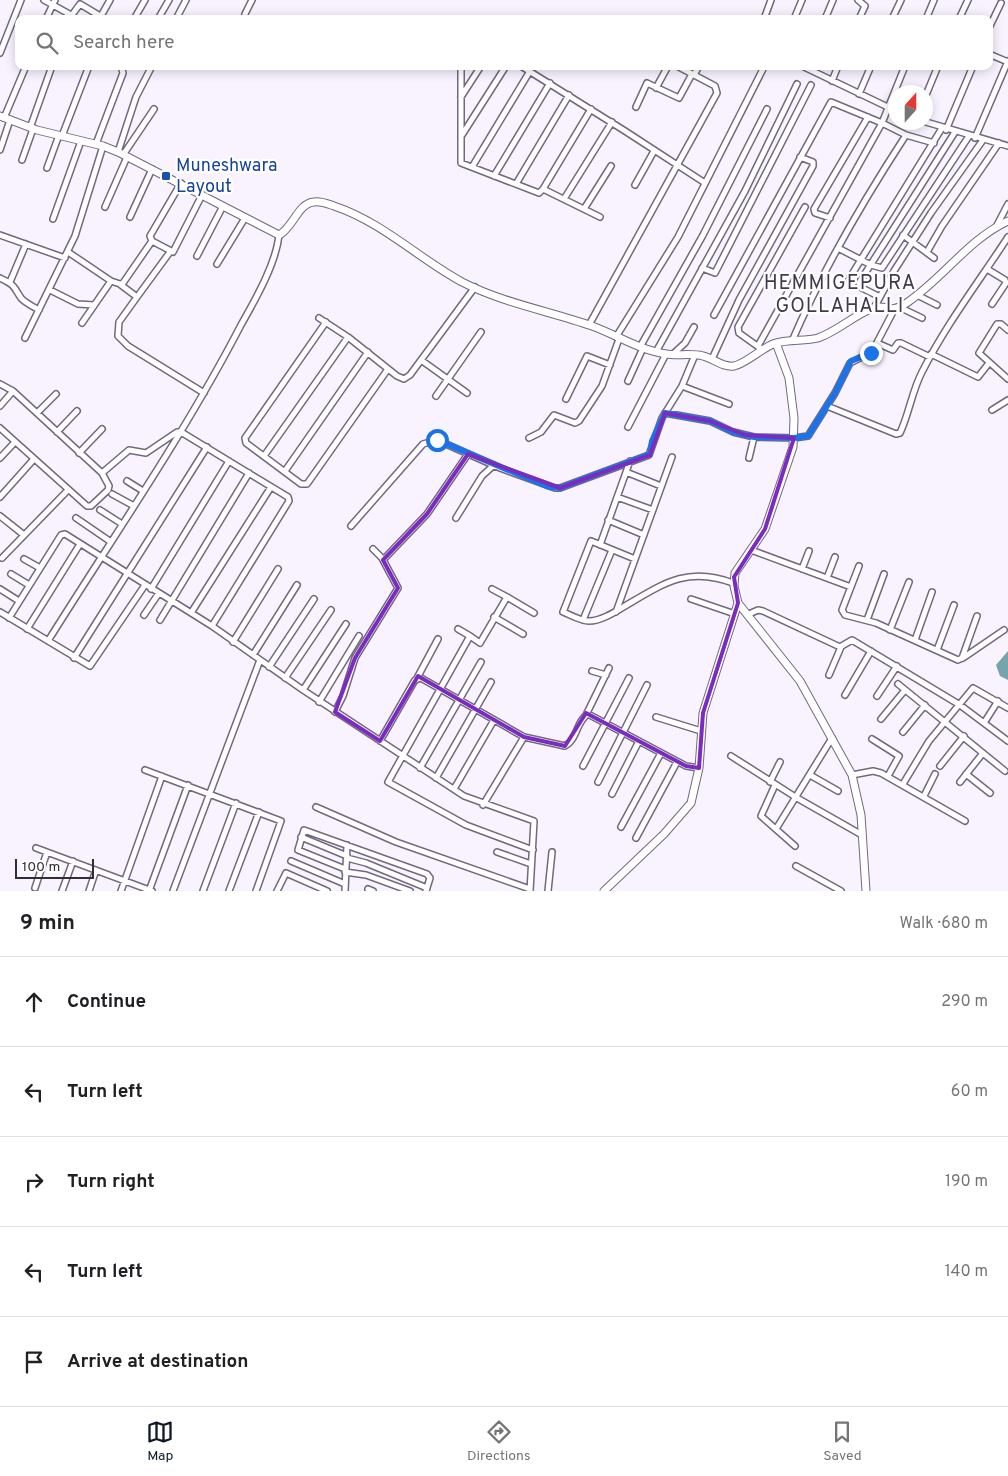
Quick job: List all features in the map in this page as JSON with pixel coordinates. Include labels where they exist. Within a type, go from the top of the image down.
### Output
[{"type":"street","points":[[15,15],[21,0]]},
{"type":"street","points":[[44,0],[53,2],[68,15]]},
{"type":"street","points":[[104,15],[110,0]]},
{"type":"street","points":[[136,15],[145,0]]},
{"type":"street","points":[[160,15],[169,0]]},
{"type":"street","points":[[178,15],[186,0]]},
{"type":"street","points":[[245,14],[252,0]]},
{"type":"street","points":[[765,15],[771,0]]},
{"type":"street","points":[[796,15],[802,0]]},
{"type":"street","points":[[827,15],[833,0]]},
{"type":"street","points":[[858,0],[865,6],[861,15]]},
{"type":"street","points":[[894,15],[901,0]]},
{"type":"street","points":[[928,15],[934,0]]},
{"type":"street","points":[[961,15],[968,0]]},
{"type":"street","points":[[48,15],[53,2]]},
{"type":"street","points":[[71,15],[80,3],[99,15]]},
{"type":"street","points":[[993,20],[1001,3]]},
{"type":"street","points":[[0,53],[15,15]]},
{"type":"street","points":[[838,248],[871,265],[882,268],[972,137],[1008,62],[993,56]]},
{"type":"street","points":[[0,150],[5,118],[24,70]]},
{"type":"street","points":[[22,160],[51,70]]},
{"type":"street","points":[[48,168],[87,70]]},
{"type":"street","points":[[25,338],[66,255],[122,70]]},
{"type":"street","points":[[105,207],[122,155],[136,97],[150,70]]},
{"type":"street","points":[[461,70],[461,163],[540,193],[591,109]]},
{"type":"street","points":[[460,98],[478,70]]},
{"type":"street","points":[[461,137],[503,70]]},
{"type":"street","points":[[656,88],[666,70]]},
{"type":"street","points":[[588,325],[718,91],[684,70]]},
{"type":"street","points":[[636,107],[646,83],[679,98],[696,70]]},
{"type":"street","points":[[530,438],[541,432],[554,415],[575,422],[579,421],[602,386],[617,338],[678,237],[762,70]]},
{"type":"street","points":[[811,70],[887,108]]},
{"type":"street","points":[[832,81],[836,70]]},
{"type":"street","points":[[859,94],[869,70]]},
{"type":"street","points":[[760,348],[882,122],[903,70]]},
{"type":"street","points":[[930,85],[936,70]]},
{"type":"street","points":[[849,279],[944,129],[971,70]]},
{"type":"street","points":[[472,167],[530,71],[705,183]]},
{"type":"street","points":[[494,176],[550,83]]},
{"type":"street","points":[[656,352],[745,190],[797,84]]},
{"type":"street","points":[[702,268],[715,273],[810,85]]},
{"type":"street","points":[[516,184],[569,95]]},
{"type":"street","points":[[714,315],[830,102],[882,122],[906,135],[934,143]]},
{"type":"street","points":[[628,381],[641,348],[707,227],[767,108]]},
{"type":"street","points":[[122,155],[154,109]]},
{"type":"street","points":[[830,218],[815,213],[814,209],[868,117]]},
{"type":"street","points":[[5,118],[31,128],[100,145],[181,183],[279,235]]},
{"type":"street","points":[[564,199],[612,122]]},
{"type":"street","points":[[933,125],[983,140],[1007,144]]},
{"type":"street","points":[[880,297],[858,284],[955,132]]},
{"type":"street","points":[[792,341],[811,298],[866,197],[906,135]]},
{"type":"street","points":[[53,219],[81,140]]},
{"type":"street","points":[[874,308],[912,242],[983,140]]},
{"type":"street","points":[[927,252],[999,143]]},
{"type":"street","points":[[635,185],[654,151]]},
{"type":"street","points":[[712,359],[739,300],[813,166],[812,162],[800,157]]},
{"type":"street","points":[[584,209],[611,166]]},
{"type":"street","points":[[130,217],[152,169]]},
{"type":"street","points":[[170,252],[152,240],[150,236],[181,183]]},
{"type":"street","points":[[542,189],[600,217]]},
{"type":"street","points":[[202,195],[174,251],[170,252],[119,322],[118,336],[128,346],[204,393]]},
{"type":"street","points":[[279,235],[285,232],[305,206],[312,202],[320,202],[358,214],[455,277],[474,287],[538,311],[588,325],[641,348],[669,354],[695,355],[732,367],[740,364],[760,348],[776,343],[810,340],[827,334],[874,308],[897,308],[922,318]]},
{"type":"street","points":[[996,227],[1008,204]]},
{"type":"street","points":[[197,256],[223,206]]},
{"type":"street","points":[[760,348],[739,334],[738,327],[805,207]]},
{"type":"street","points":[[217,264],[245,218]]},
{"type":"street","points":[[665,413],[710,421],[733,432],[754,437],[794,438],[810,434],[851,361],[871,353],[897,308],[917,295],[996,227],[1008,221]]},
{"type":"street","points":[[0,235],[66,255],[111,281],[122,284],[137,297]]},
{"type":"street","points":[[48,642],[204,393],[256,296],[277,248],[279,235]]},
{"type":"street","points":[[903,236],[934,258]]},
{"type":"street","points":[[827,406],[900,434],[918,382],[931,356],[958,308],[1008,237]]},
{"type":"street","points":[[122,284],[152,240]]},
{"type":"street","points":[[898,243],[908,250]]},
{"type":"street","points":[[10,282],[26,244]]},
{"type":"street","points":[[987,268],[1005,280],[1006,283],[992,304]]},
{"type":"street","points":[[0,278],[10,282],[18,290],[22,298],[39,310]]},
{"type":"street","points":[[82,323],[111,281]]},
{"type":"street","points":[[319,318],[368,352],[400,379],[404,379],[421,360],[474,287]]},
{"type":"street","points":[[50,290],[78,304],[94,304]]},
{"type":"street","points":[[917,295],[937,305]]},
{"type":"street","points":[[326,322],[244,439],[264,456],[301,484],[307,484],[388,369]]},
{"type":"street","points":[[1008,330],[1002,324],[997,324],[980,350],[980,355],[1008,379]]},
{"type":"street","points":[[628,427],[669,354],[686,343],[694,327]]},
{"type":"street","points":[[436,396],[481,332]]},
{"type":"street","points":[[264,456],[348,337]]},
{"type":"street","points":[[604,891],[664,834],[689,806],[699,768],[701,731],[707,698],[738,603],[733,583],[735,573],[769,519],[791,456],[794,438],[789,378],[776,343]]},
{"type":"street","points":[[877,343],[893,350],[898,343],[901,343],[978,376],[989,362]]},
{"type":"street","points":[[285,471],[368,352]]},
{"type":"street","points":[[351,526],[426,442],[437,440],[549,487],[560,488],[650,454],[652,441],[665,413],[682,386],[695,355]]},
{"type":"street","points":[[566,398],[587,356],[610,365]]},
{"type":"street","points":[[421,360],[467,393]]},
{"type":"street","points":[[0,384],[13,391],[102,474],[109,486],[108,490],[91,506],[87,506],[0,428]]},
{"type":"street","points":[[682,386],[729,404]]},
{"type":"street","points":[[0,406],[13,391]]},
{"type":"street","points":[[36,413],[56,394]]},
{"type":"street","points":[[992,410],[1008,400]]},
{"type":"street","points":[[57,432],[77,411]]},
{"type":"street","points":[[80,453],[102,429]]},
{"type":"street","points":[[102,474],[129,450],[146,453],[177,432],[181,432],[288,497],[289,501],[212,626]]},
{"type":"street","points":[[749,458],[754,437]]},
{"type":"street","points":[[0,458],[15,442]]},
{"type":"street","points":[[74,658],[207,447]]},
{"type":"street","points":[[383,560],[427,514],[468,454]]},
{"type":"street","points":[[616,612],[672,458]]},
{"type":"street","points":[[0,496],[34,459]]},
{"type":"street","points":[[151,589],[229,461]]},
{"type":"street","points":[[600,545],[630,461]]},
{"type":"street","points":[[456,518],[482,476],[494,465]]},
{"type":"street","points":[[626,472],[662,486]]},
{"type":"street","points":[[160,620],[249,473]]},
{"type":"street","points":[[127,481],[143,491]]},
{"type":"street","points":[[191,613],[271,487]]},
{"type":"street","points":[[2,558],[68,490]]},
{"type":"street","points":[[112,494],[134,506]]},
{"type":"street","points":[[617,497],[653,510]]},
{"type":"street","points":[[100,510],[122,524]]},
{"type":"street","points":[[0,516],[24,535]]},
{"type":"street","points":[[76,518],[111,542]]},
{"type":"street","points":[[608,520],[644,535]]},
{"type":"street","points":[[8,618],[62,534],[212,626],[319,702],[454,790],[484,805],[534,821],[530,890],[396,842],[316,807]]},
{"type":"street","points":[[635,559],[591,541],[563,612],[583,620],[594,620],[616,612],[649,592],[686,576],[703,575],[733,583]]},
{"type":"street","points":[[27,629],[80,544]]},
{"type":"street","points":[[335,712],[355,658],[398,588],[383,560],[373,549]]},
{"type":"street","points":[[583,620],[612,550]]},
{"type":"street","points":[[751,550],[851,587]]},
{"type":"street","points":[[802,569],[809,551]]},
{"type":"street","points":[[827,578],[835,557]]},
{"type":"street","points":[[24,559],[40,568]]},
{"type":"street","points":[[859,566],[843,613],[867,620],[956,659],[962,658],[1004,630]]},
{"type":"street","points":[[233,642],[278,569]]},
{"type":"street","points":[[11,574],[29,585]]},
{"type":"street","points":[[867,620],[884,574]]},
{"type":"street","points":[[890,630],[909,582]]},
{"type":"street","points":[[0,612],[87,666],[92,665],[144,585]]},
{"type":"street","points":[[253,655],[297,585]]},
{"type":"street","points":[[0,589],[19,601]]},
{"type":"street","points":[[492,589],[534,613]]},
{"type":"street","points":[[915,640],[932,592]]},
{"type":"street","points":[[144,615],[159,593]]},
{"type":"street","points":[[458,629],[480,642],[507,597]]},
{"type":"street","points":[[269,667],[314,599]]},
{"type":"street","points":[[691,599],[735,614]]},
{"type":"street","points":[[738,603],[749,614],[794,672],[852,775],[857,791],[866,891]]},
{"type":"street","points":[[937,650],[954,605]]},
{"type":"street","points":[[286,678],[331,610]]},
{"type":"street","points":[[749,614],[760,610],[841,647]]},
{"type":"street","points":[[962,658],[977,616]]},
{"type":"street","points":[[494,617],[522,634]]},
{"type":"street","points":[[303,690],[346,624]]},
{"type":"street","points":[[319,702],[359,636]]},
{"type":"street","points":[[470,636],[388,779],[389,784],[476,830],[532,850]]},
{"type":"street","points":[[380,742],[438,639]]},
{"type":"street","points":[[829,675],[841,647],[851,640],[960,705],[1008,741]]},
{"type":"street","points":[[845,695],[871,651]]},
{"type":"street","points":[[173,891],[260,660]]},
{"type":"street","points":[[420,768],[481,662]]},
{"type":"street","points":[[877,696],[897,666]]},
{"type":"street","points":[[415,680],[422,678],[524,737],[565,746],[572,741],[609,668]]},
{"type":"street","points":[[592,671],[606,675]]},
{"type":"street","points":[[583,766],[630,678]]},
{"type":"street","points":[[436,778],[491,682]]},
{"type":"street","points":[[898,684],[946,721],[1005,771]]},
{"type":"street","points":[[598,782],[647,685]]},
{"type":"street","points":[[903,784],[926,745],[974,687],[1008,708]]},
{"type":"street","points":[[881,719],[905,690]]},
{"type":"street","points":[[984,723],[998,702]]},
{"type":"street","points":[[903,732],[925,705]]},
{"type":"street","points":[[586,715],[624,732],[688,767],[699,768]]},
{"type":"street","points":[[656,717],[701,731]]},
{"type":"street","points":[[454,790],[494,720]]},
{"type":"street","points":[[940,766],[964,736]]},
{"type":"street","points":[[484,805],[524,737]]},
{"type":"street","points":[[776,830],[832,738]]},
{"type":"street","points":[[872,739],[899,756],[888,776]]},
{"type":"street","points":[[612,794],[640,741]]},
{"type":"street","points":[[621,827],[661,752]]},
{"type":"street","points":[[960,782],[984,753]]},
{"type":"street","points":[[731,756],[797,798],[862,835]]},
{"type":"street","points":[[636,838],[678,762]]},
{"type":"street","points":[[780,762],[760,814],[795,846]]},
{"type":"street","points":[[145,770],[210,793],[282,822],[256,891]]},
{"type":"street","points":[[852,775],[873,771],[888,776],[965,821]]},
{"type":"street","points":[[924,796],[935,774]]},
{"type":"street","points":[[966,774],[990,793]]},
{"type":"street","points":[[810,775],[838,790]]},
{"type":"street","points":[[121,891],[162,776]]},
{"type":"street","points":[[36,848],[150,891],[188,785]]},
{"type":"street","points":[[202,891],[236,803]]},
{"type":"street","points":[[229,891],[259,812]]},
{"type":"street","points":[[301,837],[427,889],[430,878],[427,874],[305,829],[301,837],[298,850],[345,870],[366,875],[410,891]]},
{"type":"street","points":[[345,891],[347,845]]},
{"type":"street","points":[[35,888],[47,852]]},
{"type":"street","points":[[497,852],[532,864]]},
{"type":"street","points":[[548,891],[552,852]]},
{"type":"street","points":[[62,891],[72,861]]},
{"type":"street","points":[[291,861],[345,884]]},
{"type":"street","points":[[796,866],[841,891]]},
{"type":"street","points":[[89,891],[96,870]]},
{"type":"street","points":[[277,891],[286,873],[325,891]]},
{"type":"highlighted area","points":[[665,413],[710,421],[745,435],[794,438],[765,529],[734,577],[738,603],[703,713],[699,768],[686,766],[586,713],[565,746],[524,737],[418,676],[380,741],[335,712],[355,658],[398,588],[383,560],[427,514],[468,454],[560,488],[650,455]]},
{"type":"water","points":[[1008,651],[1008,680],[1000,676],[996,665]]},
{"type":"place","name":"Muneshwara Layout","points":[[166,176]]},
{"type":"district","name":"HEMMIGEPURA GOLLAHALLI","points":[[840,296]]},
{"type":"route","points":[[437,440],[500,468],[549,487],[560,488],[650,454],[652,441],[665,413],[710,421],[745,436],[760,438],[808,436],[812,433],[835,393],[851,361],[871,353]]}]
